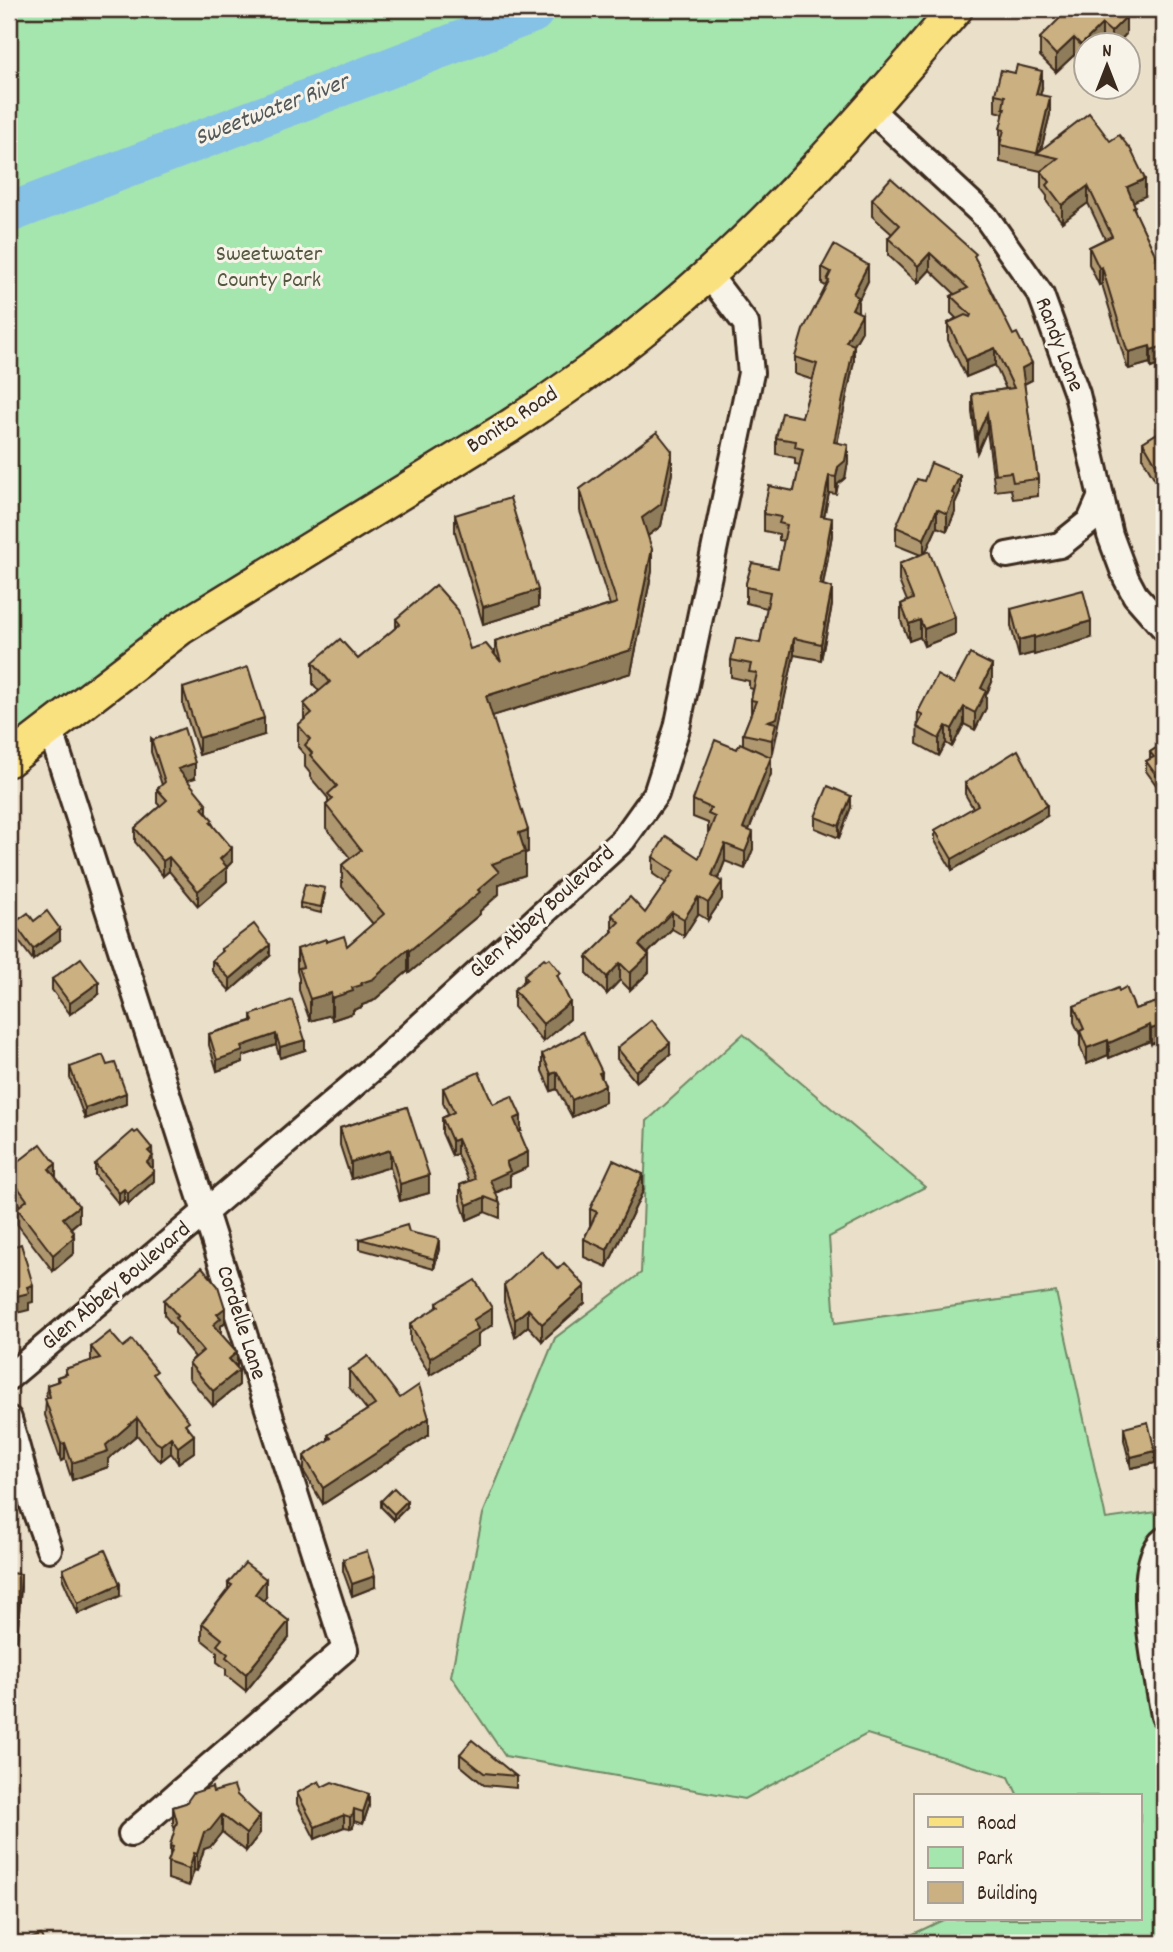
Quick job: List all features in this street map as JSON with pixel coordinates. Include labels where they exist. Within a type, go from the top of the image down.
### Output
[{"type":"main road","name":"Bonita Road","points":[[9,760],[181,628],[556,395],[649,326],[777,208],[870,109],[956,9]]},
{"type":"street","name":"Randy Lane","points":[[870,109],[986,217],[1041,295],[1077,394],[1110,535],[1135,595],[1164,628]]},
{"type":"street","name":"Glen Abbey Boulevard","points":[[9,1377],[385,1058],[614,848],[656,794],[677,728],[751,373],[746,324],[708,274]]},
{"type":"street","points":[[1007,555],[1060,545],[1090,521],[1101,496]]},
{"type":"street","name":"Cordelle Lane","points":[[50,728],[345,1649],[131,1834]]},
{"type":"street","points":[[9,1419],[32,1502],[49,1549]]},
{"type":"street","points":[[1164,1539],[1157,1545],[1148,1572],[1149,1621],[1164,1716]]},
{"type":"green space","name":"Sweetwater County Park","points":[[9,9],[957,9],[709,275],[427,475],[9,762]]},
{"type":"green space","points":[[743,1034],[925,1187],[829,1237],[835,1323],[1056,1292],[1106,1519],[1164,1511],[1164,1943],[894,1943],[943,1920],[1142,1920],[1142,1794],[1017,1794],[1009,1777],[867,1734],[745,1799],[505,1756],[451,1676],[483,1514],[555,1338],[641,1273],[647,1121]]},
{"type":"building","points":[[1069,9],[1124,9],[1126,17],[1111,32],[1102,24],[1094,32],[1072,32],[1072,40],[1056,55],[1040,38]]},
{"type":"building","points":[[1017,65],[1042,71],[1036,94],[1050,97],[1037,153],[1089,113],[1110,141],[1119,135],[1131,150],[1145,179],[1127,187],[1135,206],[1133,207],[1159,263],[1164,261],[1164,300],[1157,302],[1164,325],[1164,346],[1151,350],[1150,346],[1129,352],[1127,350],[1102,267],[1099,268],[1089,247],[1112,236],[1088,186],[1062,205],[1047,185],[1050,182],[1041,171],[1058,158],[1000,145],[1004,130],[1000,129],[1005,96],[995,94],[1001,70],[1015,73]]},
{"type":"building","points":[[891,178],[976,254],[974,256],[1013,335],[1017,333],[1032,363],[1022,368],[1038,479],[1013,482],[1011,472],[995,474],[987,413],[977,436],[972,394],[1014,388],[995,348],[966,360],[948,323],[965,315],[970,317],[951,296],[968,288],[930,253],[918,266],[888,238],[900,225],[872,199]]},
{"type":"building","points":[[834,245],[868,265],[853,294],[858,297],[852,309],[862,314],[846,342],[854,345],[834,442],[848,445],[845,461],[838,467],[836,477],[829,476],[821,516],[832,518],[820,584],[832,588],[821,644],[794,638],[777,718],[768,721],[776,723],[772,740],[743,734],[756,701],[751,700],[757,673],[749,672],[751,664],[731,660],[736,638],[760,643],[770,592],[746,587],[746,583],[752,563],[778,568],[787,525],[779,523],[781,517],[764,514],[764,508],[769,486],[794,491],[803,449],[795,447],[796,441],[776,438],[782,413],[802,417],[817,364],[795,357],[803,330],[829,281],[827,280],[831,272],[822,267]]},
{"type":"building","points":[[1164,429],[1164,462],[1157,466],[1143,442]]},
{"type":"building","points":[[657,432],[672,451],[661,504],[642,518],[652,549],[631,650],[486,696],[528,830],[519,833],[525,852],[492,864],[499,872],[478,890],[480,892],[373,979],[352,988],[353,991],[332,998],[331,993],[310,999],[299,968],[303,967],[297,949],[344,936],[347,946],[384,914],[342,865],[361,850],[326,805],[333,799],[328,794],[337,786],[310,755],[312,753],[305,745],[310,739],[298,725],[312,713],[304,704],[330,682],[313,662],[340,639],[358,659],[400,624],[396,619],[436,585],[458,610],[470,649],[486,644],[501,662],[495,641],[617,603],[580,489]]},
{"type":"building","points":[[931,463],[960,475],[947,514],[937,509],[924,539],[896,527],[917,479],[924,481]]},
{"type":"building","points":[[510,498],[538,590],[483,607],[455,515]]},
{"type":"building","points":[[929,551],[955,617],[924,629],[920,620],[909,624],[901,604],[913,599],[899,564]]},
{"type":"building","points":[[1083,590],[1091,621],[1019,640],[1011,609]]},
{"type":"building","points":[[970,654],[992,665],[981,688],[986,691],[975,713],[964,707],[952,729],[946,726],[939,739],[917,727],[923,715],[918,712],[937,675],[954,684]]},
{"type":"building","points":[[248,667],[264,718],[199,738],[183,688]]},
{"type":"building","points":[[184,728],[195,763],[178,769],[207,804],[202,808],[232,848],[220,859],[227,867],[198,891],[169,857],[163,861],[135,828],[167,800],[157,789],[165,782],[151,738],[153,740]]},
{"type":"building","points":[[715,740],[737,749],[740,743],[771,757],[743,828],[753,832],[745,852],[725,844],[712,875],[722,882],[708,903],[698,897],[684,919],[672,912],[639,945],[649,955],[630,973],[620,963],[607,977],[587,957],[619,922],[612,915],[616,910],[630,897],[645,913],[674,871],[653,857],[666,836],[699,858],[715,817],[708,814],[711,808],[693,800]]},
{"type":"building","points":[[1164,743],[1164,786],[1146,761],[1154,757],[1150,752]]},
{"type":"building","points":[[1018,750],[1047,805],[952,859],[935,830],[978,805],[965,783]]},
{"type":"building","points":[[828,786],[851,796],[839,826],[815,817]]},
{"type":"building","points":[[305,884],[325,888],[321,907],[300,903]]},
{"type":"building","points":[[47,911],[60,929],[33,949],[14,923],[28,913],[34,921]]},
{"type":"building","points":[[254,924],[270,945],[230,979],[212,960],[223,951],[221,949]]},
{"type":"building","points":[[81,958],[99,982],[70,1003],[52,979]]},
{"type":"building","points":[[544,958],[549,958],[561,973],[557,975],[570,1002],[543,1024],[514,990],[527,979],[524,975]]},
{"type":"building","points":[[1126,987],[1135,1009],[1164,1000],[1164,1025],[1151,1029],[1150,1025],[1109,1043],[1108,1040],[1087,1048],[1080,1031],[1084,1029],[1074,1006]]},
{"type":"building","points":[[292,1000],[305,1040],[280,1047],[276,1034],[242,1046],[243,1051],[217,1060],[209,1034],[253,1021],[251,1015]]},
{"type":"building","points":[[652,1020],[670,1043],[636,1071],[617,1048]]},
{"type":"building","points":[[583,1032],[602,1072],[599,1073],[605,1085],[572,1100],[557,1072],[551,1074],[542,1054]]},
{"type":"building","points":[[103,1055],[107,1065],[115,1063],[126,1093],[85,1108],[70,1067]]},
{"type":"building","points":[[479,1072],[493,1104],[512,1096],[521,1116],[514,1119],[528,1152],[506,1162],[510,1171],[490,1180],[500,1203],[485,1197],[467,1205],[460,1185],[475,1179],[457,1139],[452,1141],[442,1118],[454,1112],[443,1088]]},
{"type":"building","points":[[407,1107],[429,1175],[400,1184],[390,1150],[351,1162],[340,1128]]},
{"type":"building","points":[[133,1131],[138,1131],[152,1148],[148,1151],[153,1156],[147,1162],[154,1171],[128,1193],[124,1189],[119,1193],[95,1164]]},
{"type":"building","points":[[41,1144],[56,1164],[49,1169],[79,1206],[63,1218],[74,1232],[74,1237],[53,1255],[17,1208],[27,1200],[9,1175],[9,1169]]},
{"type":"building","points":[[613,1160],[643,1174],[607,1250],[584,1239],[597,1212],[590,1209]]},
{"type":"building","points":[[407,1225],[409,1232],[439,1239],[434,1259],[360,1239]]},
{"type":"building","points":[[21,1244],[33,1285],[27,1287],[29,1293],[9,1298],[9,1248]]},
{"type":"building","points":[[541,1251],[558,1269],[564,1263],[585,1286],[542,1324],[528,1309],[515,1320],[504,1285]]},
{"type":"building","points":[[202,1267],[218,1286],[225,1308],[217,1314],[221,1318],[213,1325],[237,1352],[229,1359],[239,1370],[213,1391],[189,1363],[203,1351],[175,1318],[178,1316],[164,1300]]},
{"type":"building","points":[[475,1280],[492,1308],[473,1320],[478,1329],[430,1358],[410,1324],[439,1306],[437,1303]]},
{"type":"building","points":[[110,1332],[123,1347],[132,1340],[157,1371],[153,1374],[189,1421],[185,1424],[194,1435],[178,1447],[171,1437],[161,1445],[137,1418],[106,1445],[108,1451],[72,1463],[65,1443],[61,1444],[45,1399],[50,1397],[47,1385],[59,1381],[57,1377],[67,1374],[65,1369],[100,1358],[91,1347]]},
{"type":"building","points":[[368,1356],[400,1398],[419,1385],[429,1418],[323,1488],[304,1456],[331,1438],[328,1435],[375,1405],[349,1370]]},
{"type":"building","points":[[1148,1422],[1155,1451],[1131,1457],[1124,1428]]},
{"type":"building","points":[[394,1488],[407,1501],[394,1514],[381,1501]]},
{"type":"building","points":[[9,1504],[15,1516],[9,1520]]},
{"type":"building","points":[[105,1550],[120,1584],[78,1603],[63,1569]]},
{"type":"building","points":[[367,1551],[375,1576],[352,1584],[343,1559]]},
{"type":"building","points":[[245,1563],[266,1579],[255,1594],[289,1621],[246,1674],[226,1657],[228,1654],[217,1645],[222,1639],[202,1623],[232,1585],[228,1583]]},
{"type":"building","points":[[9,1573],[21,1574],[17,1629],[9,1628]]},
{"type":"building","points":[[472,1740],[516,1776],[484,1773],[460,1754]]},
{"type":"building","points":[[319,1781],[322,1787],[332,1782],[369,1794],[363,1812],[354,1809],[350,1817],[344,1815],[315,1827],[297,1793]]},
{"type":"building","points":[[234,1786],[237,1795],[260,1816],[246,1834],[222,1815],[210,1830],[204,1832],[189,1869],[168,1862],[177,1822],[173,1807],[186,1803],[193,1793],[212,1787],[213,1792]]},
{"type":"building","points":[[41,1935],[44,1943],[18,1943]]},
{"type":"waterway","name":"Sweetwater River","points":[[9,213],[533,13],[536,9]]}]
